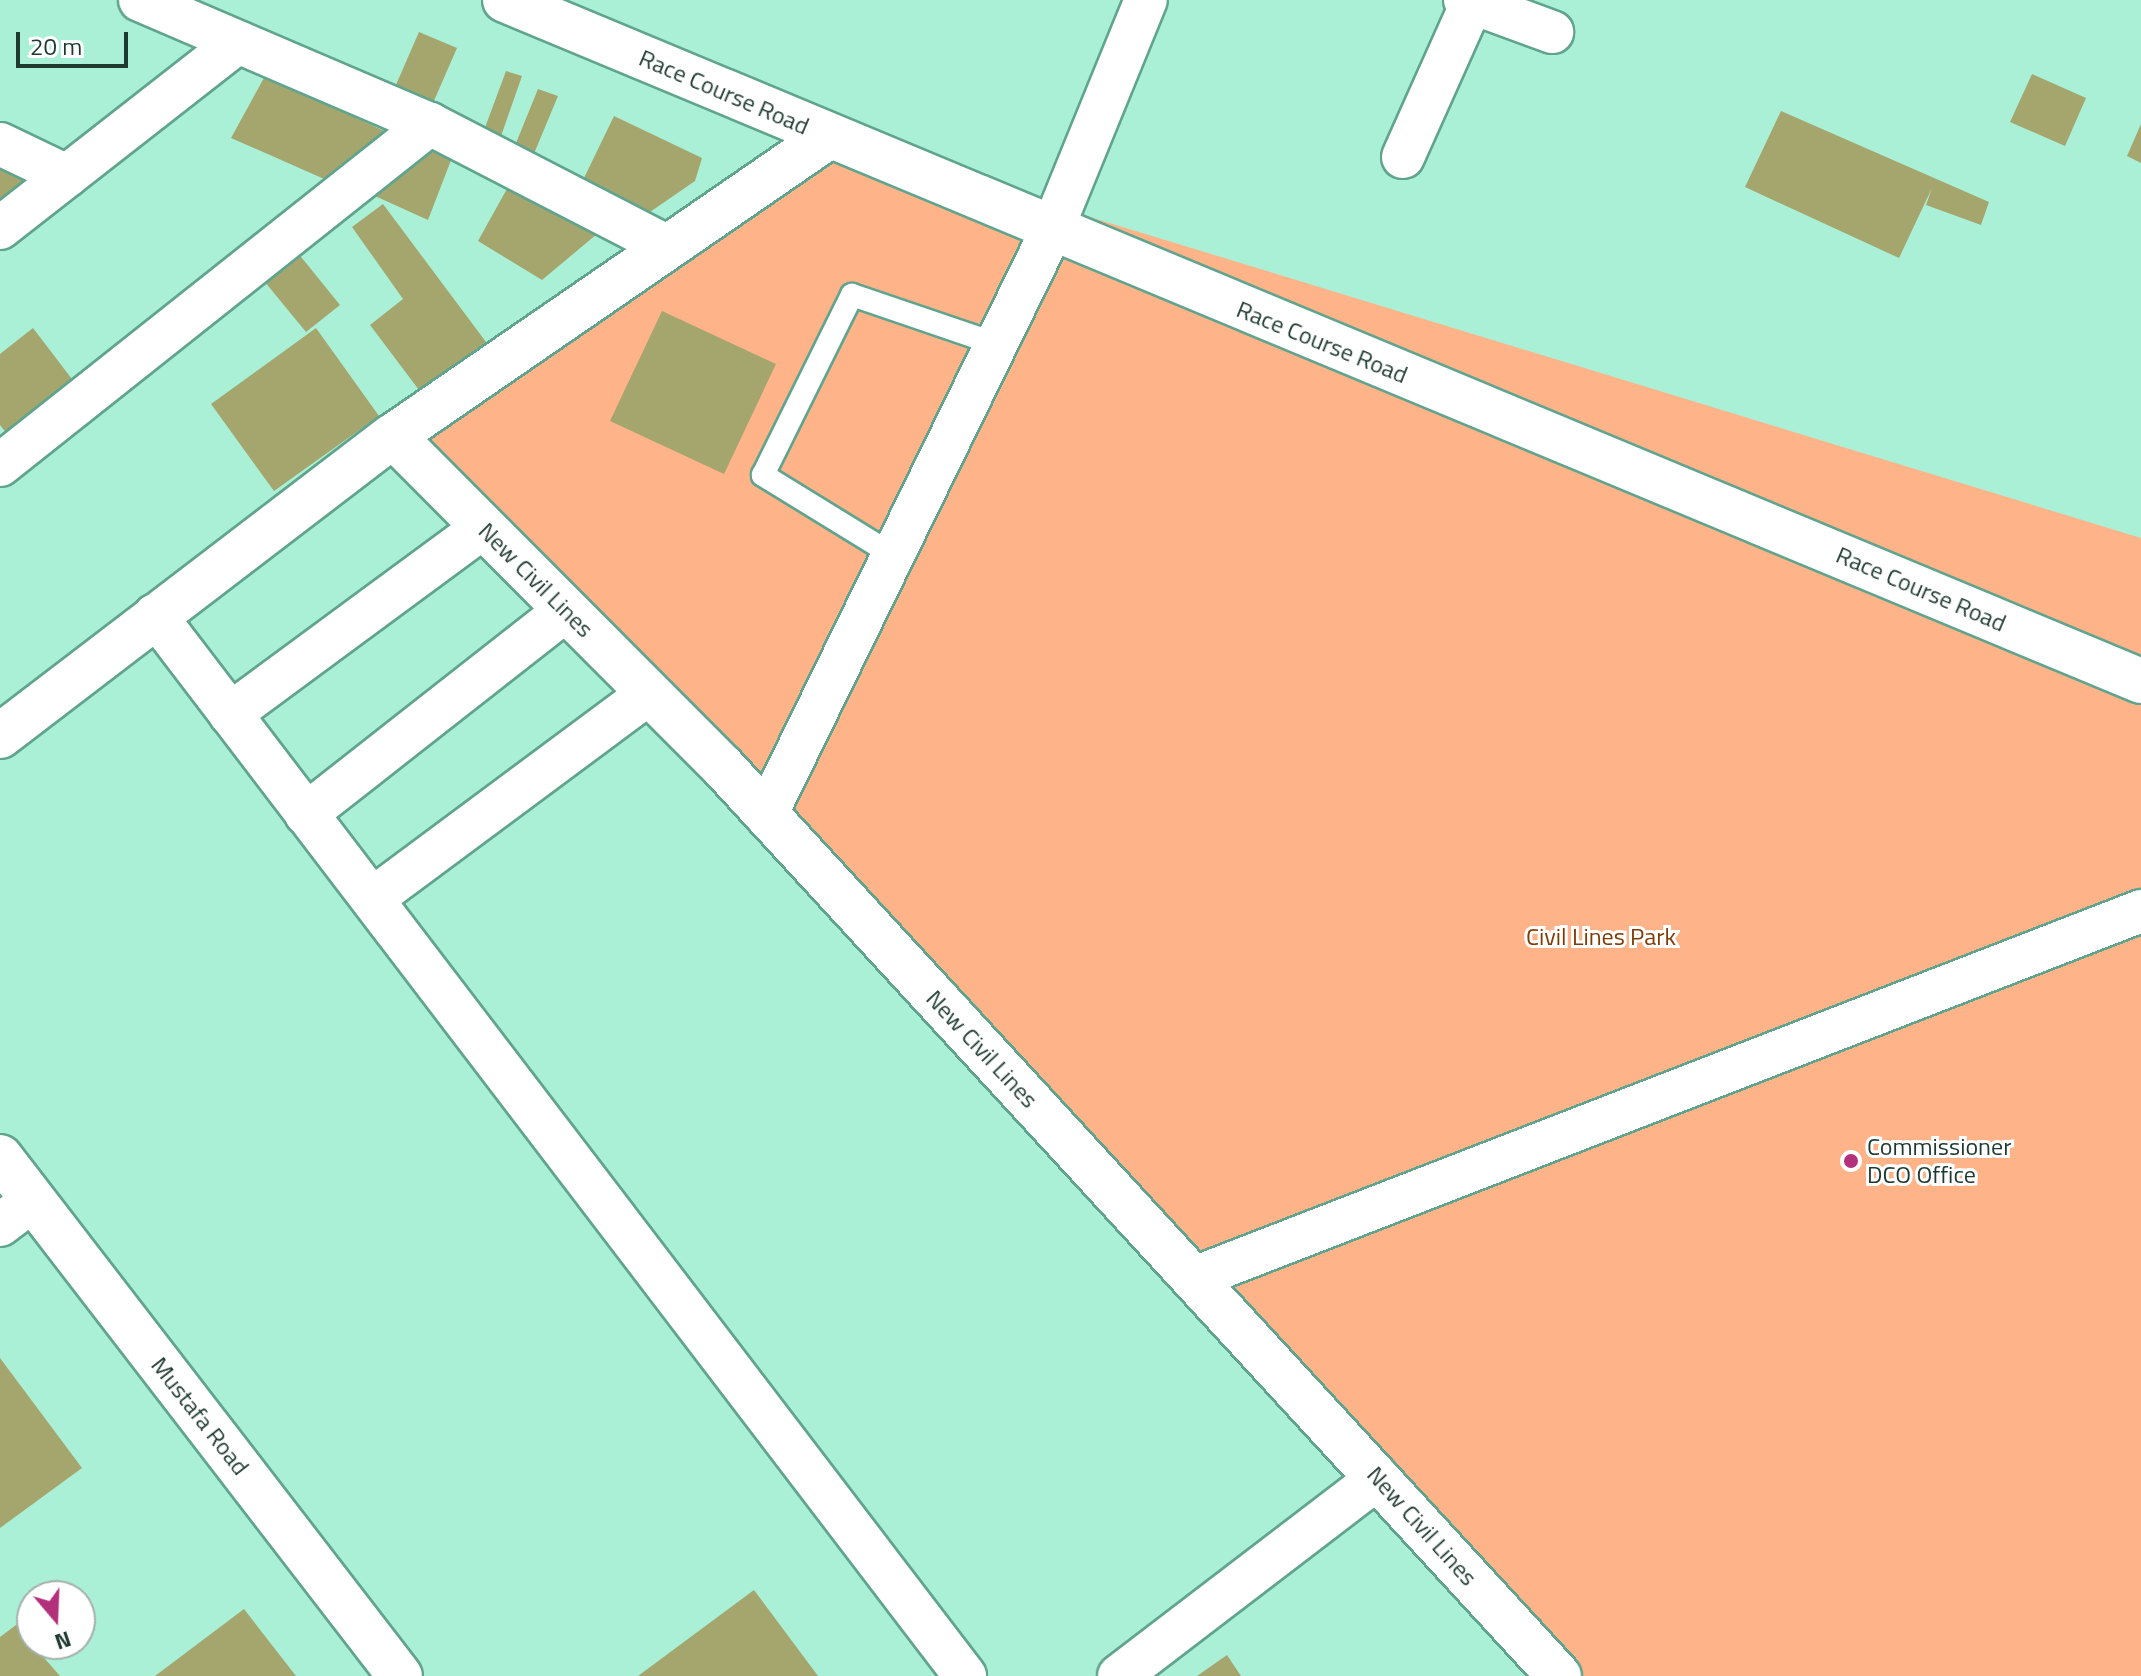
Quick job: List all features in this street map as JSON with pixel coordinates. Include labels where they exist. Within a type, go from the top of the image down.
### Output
[{"type":"street","points":[[140,0],[430,124],[668,247]]},
{"type":"street","name":"Race Course Road","points":[[505,0],[2141,681]]},
{"type":"street","points":[[766,815],[1052,230],[1146,0]]},
{"type":"street","points":[[1403,157],[1469,2],[1552,32]]},
{"type":"street","points":[[0,228],[238,42]]},
{"type":"street","points":[[0,465],[430,124]]},
{"type":"street","points":[[0,736],[393,436],[828,137]]},
{"type":"street","points":[[0,144],[67,176]]},
{"type":"street","name":"New Civil Lines","points":[[393,436],[766,815],[1559,1676]]},
{"type":"street","points":[[230,714],[484,527]]},
{"type":"street","points":[[306,814],[566,610]]},
{"type":"street","points":[[155,615],[965,1676]]},
{"type":"street","points":[[372,899],[649,693]]},
{"type":"street","points":[[1194,1278],[2141,911]]},
{"type":"street","name":"Mustafa Road","points":[[0,1157],[17,1212],[400,1676]]},
{"type":"street","points":[[1119,1676],[1378,1478]]},
{"type":"lane","points":[[893,555],[763,475],[852,295],[996,344]]},
{"type":"green space","name":"Civil Lines Park","points":[[828,137],[2141,538],[2141,1676],[1555,1676],[393,436]]},
{"type":"building","points":[[419,32],[457,48],[433,103],[395,87]]},
{"type":"building","points":[[506,71],[522,76],[500,139],[483,133]]},
{"type":"building","points":[[2032,74],[2086,98],[2065,146],[2010,122]]},
{"type":"building","points":[[265,76],[393,135],[331,182],[231,138]]},
{"type":"building","points":[[538,89],[558,96],[533,156],[514,148]]},
{"type":"building","points":[[1781,111],[1989,202],[1981,225],[1926,205],[1932,188],[1899,258],[1745,187]]},
{"type":"building","points":[[614,116],[702,158],[695,181],[650,212],[584,178]]},
{"type":"building","points":[[2141,124],[2141,163],[2127,156]]},
{"type":"building","points":[[429,145],[453,155],[428,220],[364,191]]},
{"type":"building","points":[[0,157],[37,173],[0,204]]},
{"type":"building","points":[[508,187],[597,234],[542,280],[478,241]]},
{"type":"building","points":[[383,204],[486,342],[419,390],[370,325],[403,299],[352,227]]},
{"type":"building","points":[[289,242],[340,305],[306,332],[255,270]]},
{"type":"building","points":[[662,311],[776,364],[724,474],[610,421]]},
{"type":"building","points":[[33,328],[78,387],[11,439],[0,425],[0,354]]},
{"type":"building","points":[[316,328],[379,416],[274,491],[211,404]]},
{"type":"building","points":[[0,1358],[82,1468],[0,1528]]},
{"type":"building","points":[[754,1590],[818,1676],[638,1676]]},
{"type":"building","points":[[244,1609],[296,1676],[155,1676]]},
{"type":"building","points":[[16,1625],[16,1660],[46,1660],[60,1676],[0,1676],[0,1637]]},
{"type":"building","points":[[1227,1655],[1241,1676],[1197,1676]]},
{"type":"place","name":"Commissioner DCO Office","points":[[1851,1161]]}]
